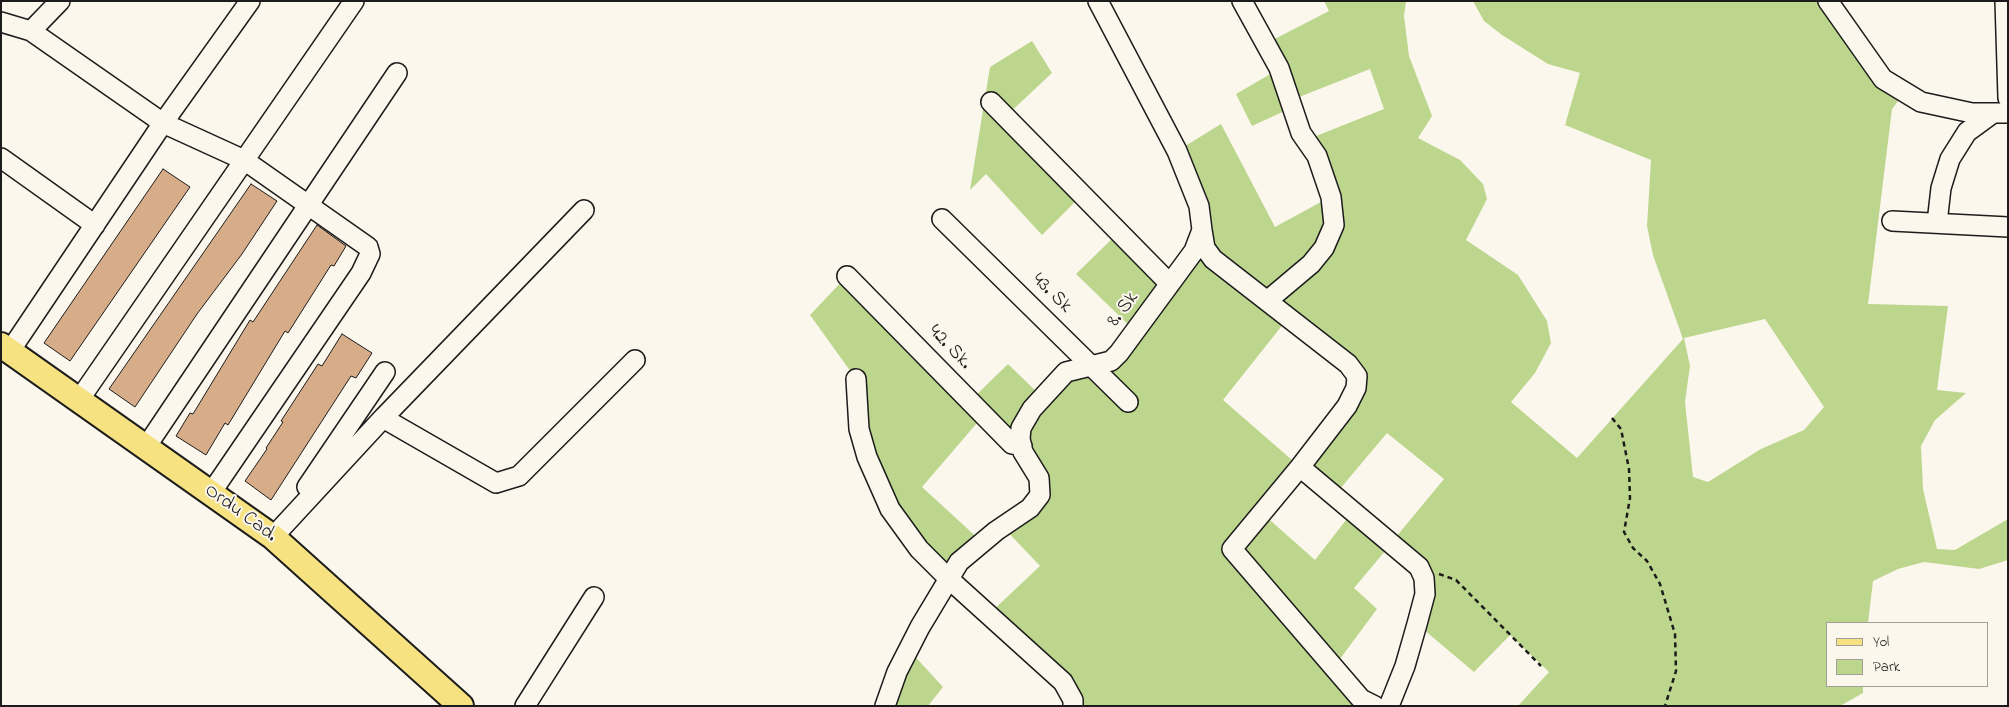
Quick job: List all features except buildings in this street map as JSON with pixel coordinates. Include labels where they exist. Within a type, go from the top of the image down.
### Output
[{"type":"main road","name":"Ordu Cad.","points":[[6,348],[273,537],[461,706]]},
{"type":"street","points":[[31,31],[60,1]]},
{"type":"street","points":[[6,348],[95,225],[162,122],[250,1]]},
{"type":"street","points":[[79,400],[354,1]]},
{"type":"street","name":"8. Sk","points":[[1022,446],[1021,428],[1032,409],[1066,372],[1111,361],[1119,353],[1194,251],[1202,230],[1200,206],[1177,151],[1098,1]]},
{"type":"street","points":[[1242,1],[1279,68],[1302,133],[1317,156],[1331,197],[1334,225],[1324,248],[1311,264],[1267,301]]},
{"type":"street","points":[[1828,1],[1882,79],[1921,102],[1972,113],[2000,113]]},
{"type":"street","points":[[2005,7],[2008,98]]},
{"type":"street","points":[[1,22],[31,31],[162,122],[244,160],[362,242],[370,254],[211,493]]},
{"type":"street","points":[[146,447],[397,73]]},
{"type":"street","points":[[991,102],[1170,284]]},
{"type":"street","points":[[1937,224],[1941,188],[1950,159],[1967,132],[2000,113]]},
{"type":"street","points":[[1,158],[95,225]]},
{"type":"street","points":[[273,537],[383,418],[584,210]]},
{"type":"street","name":"43. Sk","points":[[942,219],[1128,402]]},
{"type":"street","points":[[1892,221],[2008,228]]},
{"type":"street","points":[[1202,230],[1205,248],[1213,259],[1348,364],[1356,376],[1356,388],[1347,406],[1300,467],[1232,549],[1361,699],[1384,706],[1405,666],[1425,594],[1424,578],[1419,567],[1300,467]]},
{"type":"street","name":"42. Sk.","points":[[847,276],[1012,444],[1022,446]]},
{"type":"street","points":[[383,418],[496,483],[519,476],[635,360]]},
{"type":"street","points":[[273,537],[385,372]]},
{"type":"street","points":[[856,378],[859,428],[867,457],[890,509],[919,549],[949,579],[1062,682],[1073,700],[1073,706]]},
{"type":"street","points":[[885,706],[897,672],[920,627],[967,553],[1030,508],[1040,495],[1039,478],[1022,446]]},
{"type":"street","points":[[525,706],[594,597]]},
{"type":"path","points":[[1612,418],[1621,429],[1629,469],[1630,498],[1624,532],[1633,548],[1647,561],[1660,584],[1675,634],[1676,672],[1665,706]]},
{"type":"path","points":[[1419,567],[1456,580],[1541,666]]},
{"type":"green space","points":[[1324,1],[1406,1],[1404,16],[1409,56],[1432,116],[1418,138],[1460,160],[1483,184],[1487,199],[1466,240],[1518,275],[1547,321],[1551,343],[1535,373],[1511,402],[1577,458],[1683,339],[1653,255],[1647,226],[1651,160],[1565,125],[1580,73],[1548,64],[1502,35],[1484,21],[1473,1],[1828,1],[1905,92],[1892,109],[1868,304],[1948,306],[1937,390],[1966,393],[1935,420],[1921,446],[1923,489],[1937,549],[1955,550],[2008,519],[2008,560],[1979,569],[1924,562],[1898,569],[1873,581],[1868,622],[1826,622],[1826,687],[1863,687],[1863,693],[1840,706],[1518,706],[1549,672],[1510,635],[1474,672],[1417,624],[1424,578],[1391,544],[1354,588],[1377,609],[1334,667],[1375,706],[1073,706],[988,615],[1040,566],[1003,527],[1041,487],[983,416],[922,487],[982,542],[949,579],[919,549],[867,457],[856,379],[810,315],[847,276],[970,401],[1008,364],[1042,397],[1097,365],[1136,332],[1076,274],[1119,232],[1170,284],[1202,230],[1177,151],[1221,124],[1275,227],[1330,197],[1306,140],[1384,109],[1370,69],[1289,101],[1291,108],[1252,126],[1236,94],[1279,69],[1265,44],[1329,11]],"holes":[[[1288,318],[1357,376],[1300,467],[1223,400]],[[1765,319],[1824,407],[1804,430],[1761,449],[1708,482],[1693,477],[1685,402],[1690,366],[1684,338]],[[1387,433],[1444,479],[1391,543],[1353,511],[1315,560],[1262,513],[1300,467],[1334,496]]]},
{"type":"green space","points":[[1032,41],[1052,73],[1005,117],[1082,195],[1042,235],[986,174],[970,190],[990,67]]},
{"type":"green space","points":[[909,650],[943,687],[928,706],[885,706]]}]
